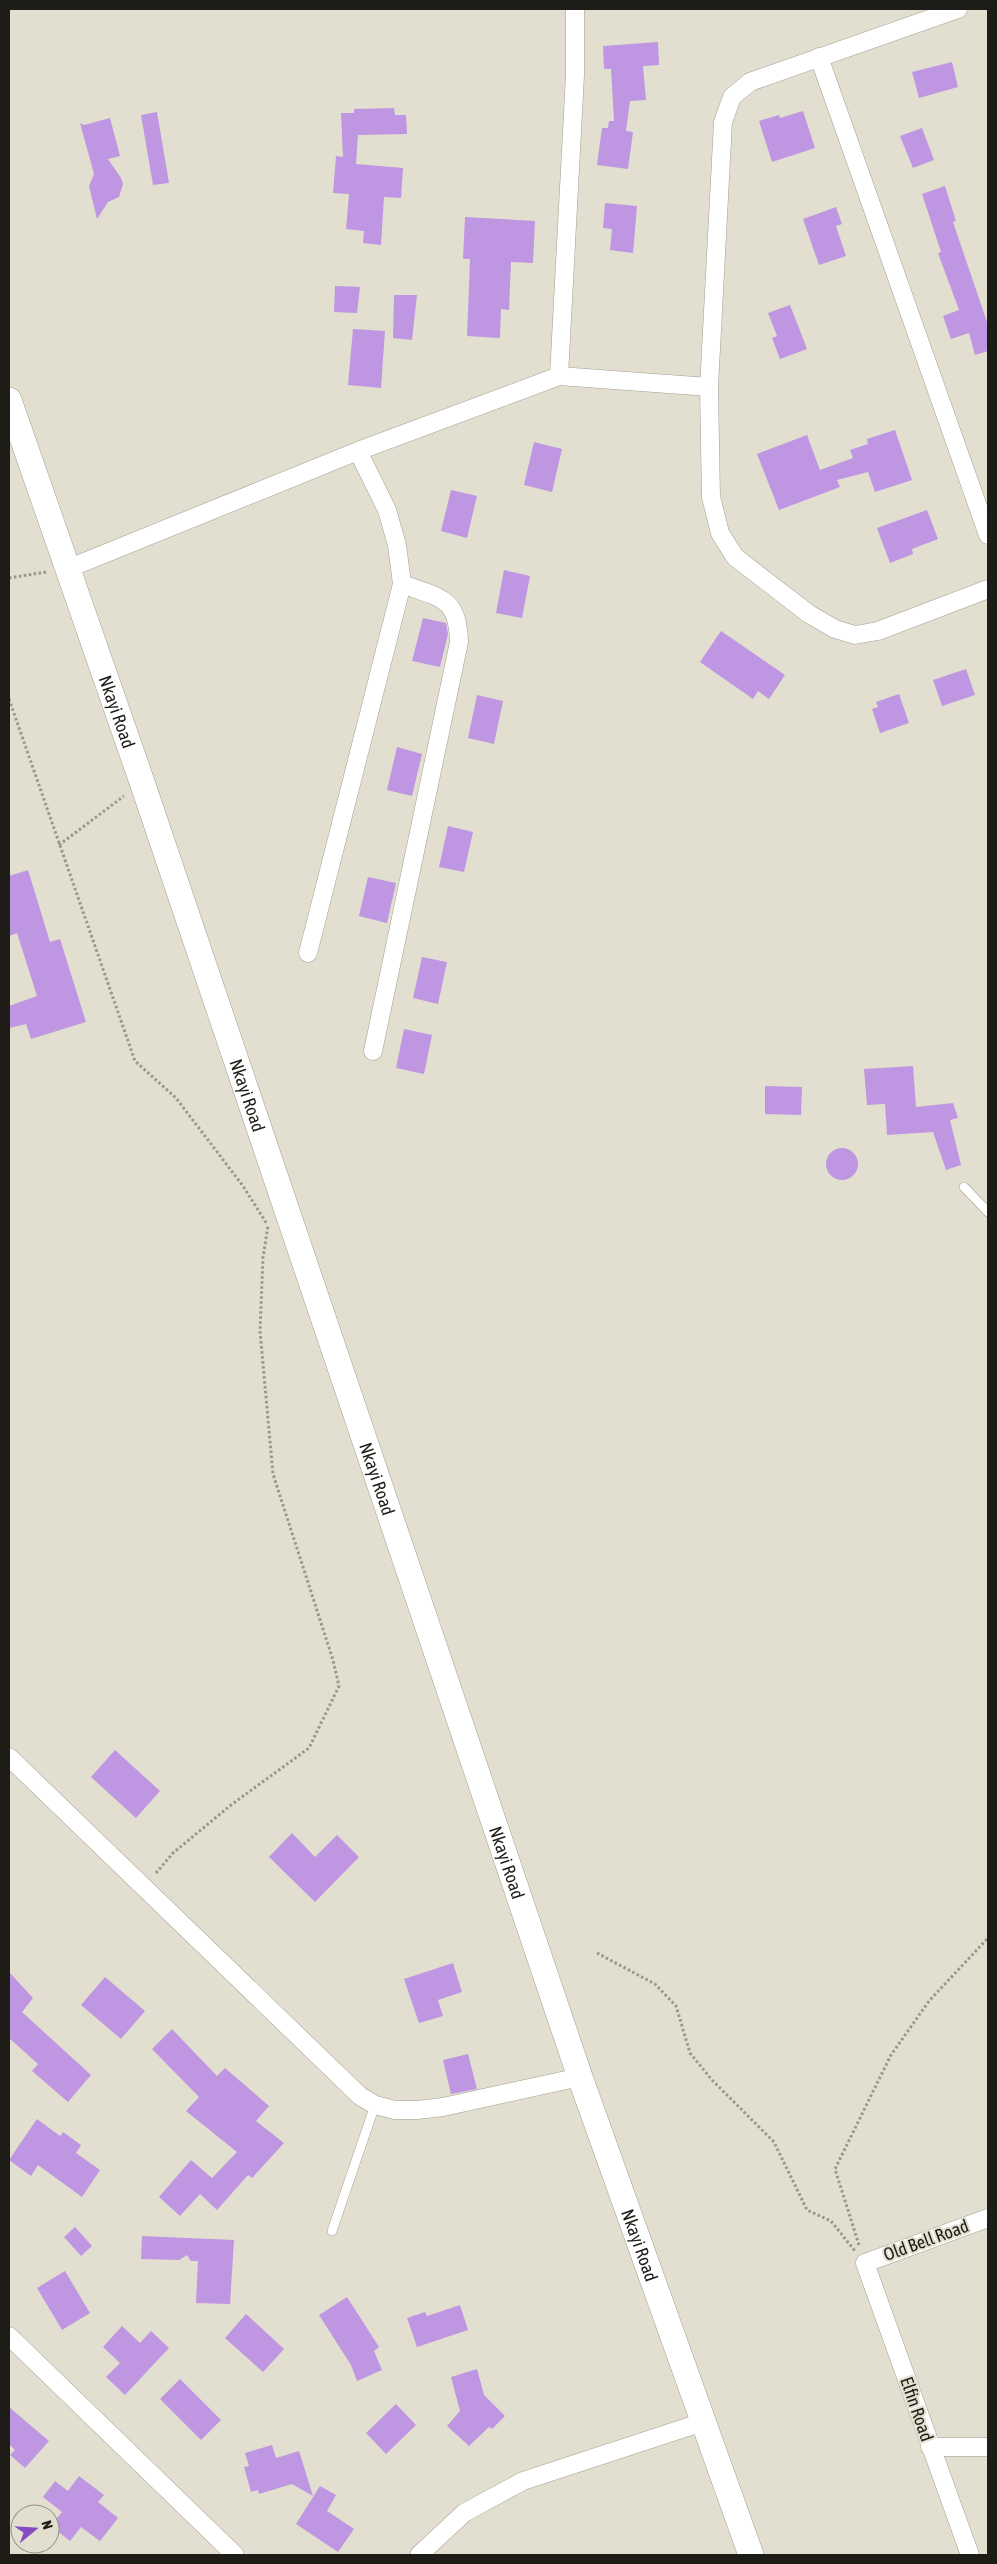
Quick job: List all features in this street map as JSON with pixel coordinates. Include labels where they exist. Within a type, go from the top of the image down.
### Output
[{"type":"main road","name":"Nkayi Road","points":[[9,400],[142,782],[277,1218],[751,2555]]},
{"type":"street","points":[[560,376],[575,75],[575,9]]},
{"type":"street","points":[[958,9],[750,82],[732,97],[723,122],[709,387],[711,497],[720,534],[735,557],[809,614],[835,629],[855,635],[878,631],[988,589]]},
{"type":"street","points":[[819,57],[988,535]]},
{"type":"street","points":[[67,568],[358,451],[560,376],[709,387]]},
{"type":"street","points":[[308,953],[402,584],[397,545],[387,510],[358,451]]},
{"type":"street","points":[[373,1051],[459,642],[456,615],[446,600],[402,584]]},
{"type":"street","points":[[9,1757],[360,2096],[375,2106],[395,2110],[443,2107],[580,2077]]},
{"type":"street","name":"Old Bell Road","points":[[865,2262],[988,2218]]},
{"type":"street","name":"Elfin Road","points":[[865,2262],[970,2555]]},
{"type":"street","points":[[9,2336],[235,2555]]},
{"type":"street","points":[[420,2555],[464,2513],[524,2481],[703,2422]]},
{"type":"street","points":[[930,2447],[988,2447]]},
{"type":"lane","points":[[964,1186],[988,1212]]},
{"type":"lane","points":[[332,2231],[375,2106]]},
{"type":"path","points":[[9,578],[67,568]]},
{"type":"path","points":[[9,699],[135,1062],[176,1098],[243,1186],[277,1218],[263,1257],[260,1331],[273,1474],[330,1650],[339,1686],[310,1748],[231,1805],[173,1853],[144,1887]]},
{"type":"path","points":[[59,845],[142,782]]},
{"type":"path","points":[[865,2262],[835,2168],[891,2055],[929,2001],[988,1938]]},
{"type":"path","points":[[597,1952],[655,1984],[676,2006],[690,2054],[712,2080],[774,2142],[807,2210],[831,2221],[865,2262]]},
{"type":"building","points":[[658,42],[659,65],[643,66],[646,100],[630,101],[626,131],[633,132],[628,169],[597,165],[602,128],[608,128],[609,121],[614,121],[611,69],[604,69],[603,46]]},
{"type":"building","points":[[952,62],[958,87],[919,98],[912,72]]},
{"type":"building","points":[[394,108],[395,115],[406,115],[407,134],[358,135],[356,164],[403,168],[401,198],[384,197],[381,245],[363,243],[364,231],[346,229],[349,194],[333,193],[336,156],[343,157],[341,113],[354,113],[354,109]]},
{"type":"building","points":[[803,111],[815,148],[772,162],[759,121],[779,115],[780,118]]},
{"type":"building","points":[[157,112],[169,183],[153,185],[141,115]]},
{"type":"building","points":[[110,118],[120,156],[108,159],[123,184],[119,197],[108,202],[97,219],[89,186],[94,174],[80,123],[84,125]]},
{"type":"building","points":[[922,128],[934,160],[913,168],[900,136]]},
{"type":"building","points":[[945,186],[956,221],[953,222],[988,325],[988,351],[975,355],[969,333],[951,339],[943,316],[959,310],[938,253],[941,252],[922,194]]},
{"type":"building","points":[[605,203],[637,206],[633,253],[610,250],[612,229],[603,228]]},
{"type":"building","points":[[836,207],[842,224],[836,226],[846,256],[819,265],[803,219]]},
{"type":"building","points":[[465,217],[535,221],[533,263],[511,262],[509,310],[501,309],[500,338],[467,336],[470,259],[463,259]]},
{"type":"building","points":[[335,286],[360,287],[357,313],[334,312]]},
{"type":"building","points":[[394,295],[417,295],[412,340],[393,338]]},
{"type":"building","points":[[790,305],[807,349],[780,359],[772,338],[777,336],[768,313]]},
{"type":"building","points":[[353,329],[385,331],[381,388],[348,385]]},
{"type":"building","points":[[895,430],[912,480],[875,492],[868,472],[837,480],[840,487],[779,510],[757,454],[807,435],[820,470],[853,458],[850,450],[868,444],[867,439]]},
{"type":"building","points":[[534,442],[562,449],[552,492],[524,485]]},
{"type":"building","points":[[451,490],[477,496],[467,538],[441,531]]},
{"type":"building","points":[[927,510],[938,539],[912,549],[913,554],[890,563],[877,528]]},
{"type":"building","points":[[504,570],[530,576],[522,618],[496,613]]},
{"type":"building","points":[[423,618],[446,623],[448,634],[440,667],[412,661]]},
{"type":"building","points":[[721,631],[785,675],[769,699],[758,691],[753,699],[700,662]]},
{"type":"building","points":[[966,669],[975,695],[942,706],[933,680]]},
{"type":"building","points":[[899,694],[909,723],[880,733],[872,709],[878,707],[876,702]]},
{"type":"building","points":[[477,695],[503,701],[494,744],[468,738]]},
{"type":"building","points":[[397,747],[422,754],[412,796],[387,790]]},
{"type":"building","points":[[448,826],[473,832],[464,872],[439,867]]},
{"type":"building","points":[[28,870],[50,942],[60,939],[86,1022],[31,1039],[26,1024],[9,1028],[9,1006],[37,996],[17,933],[9,936],[9,876]]},
{"type":"building","points":[[368,877],[396,883],[387,923],[359,916]]},
{"type":"building","points":[[422,957],[447,962],[438,1004],[413,998]]},
{"type":"building","points":[[404,1029],[432,1035],[424,1074],[396,1068]]},
{"type":"building","points":[[913,1066],[916,1107],[953,1103],[958,1118],[950,1120],[961,1165],[946,1170],[933,1132],[887,1135],[885,1104],[867,1105],[864,1069]]},
{"type":"building","points":[[765,1086],[802,1087],[801,1115],[765,1114]]},
{"type":"building","points":[[842,1148],[848,1149],[853,1153],[857,1158],[857,1170],[853,1175],[848,1179],[842,1180],[836,1179],[831,1175],[827,1170],[826,1164],[827,1158],[831,1153],[836,1149]]},
{"type":"building","points":[[115,1750],[160,1791],[136,1818],[91,1777]]},
{"type":"building","points":[[292,1833],[315,1857],[337,1835],[359,1857],[315,1902],[269,1857]]},
{"type":"building","points":[[453,1963],[462,1992],[438,2000],[443,2016],[419,2023],[404,1979]]},
{"type":"building","points":[[9,1972],[33,1998],[22,2012],[91,2075],[68,2102],[32,2071],[38,2064],[9,2038]]},
{"type":"building","points":[[105,1977],[145,2011],[121,2039],[81,2005]]},
{"type":"building","points":[[172,2029],[217,2076],[225,2068],[269,2106],[256,2121],[284,2143],[252,2178],[248,2175],[217,2210],[200,2194],[180,2216],[159,2197],[191,2160],[212,2178],[237,2152],[186,2111],[199,2097],[152,2049]]},
{"type":"building","points":[[468,2054],[477,2089],[451,2094],[443,2060]]},
{"type":"building","points":[[37,2119],[60,2136],[63,2132],[81,2145],[76,2153],[100,2170],[82,2197],[38,2165],[31,2176],[9,2160]]},
{"type":"building","points":[[75,2227],[92,2246],[81,2256],[64,2237]]},
{"type":"building","points":[[142,2236],[234,2240],[230,2304],[196,2303],[198,2261],[191,2261],[187,2255],[179,2260],[141,2259]]},
{"type":"building","points":[[65,2271],[90,2313],[62,2330],[37,2288]]},
{"type":"building","points":[[347,2297],[379,2347],[374,2351],[382,2370],[357,2381],[351,2365],[319,2315]]},
{"type":"building","points":[[460,2305],[468,2330],[417,2347],[407,2318],[425,2312],[427,2316]]},
{"type":"building","points":[[246,2314],[284,2349],[263,2372],[225,2338]]},
{"type":"building","points":[[122,2326],[140,2343],[151,2331],[169,2348],[125,2395],[106,2377],[120,2363],[103,2347]]},
{"type":"building","points":[[477,2369],[484,2395],[505,2416],[492,2429],[489,2427],[469,2446],[447,2426],[460,2411],[451,2377]]},
{"type":"building","points":[[180,2379],[221,2420],[201,2440],[160,2399]]},
{"type":"building","points":[[396,2404],[416,2425],[386,2454],[366,2433]]},
{"type":"building","points":[[9,2407],[49,2441],[25,2468],[10,2455],[15,2450],[9,2444]]},
{"type":"building","points":[[272,2445],[276,2458],[299,2451],[313,2496],[292,2484],[259,2494],[258,2490],[251,2492],[244,2467],[249,2466],[245,2453]]},
{"type":"building","points":[[79,2476],[104,2495],[98,2502],[118,2518],[100,2541],[81,2527],[70,2541],[60,2533],[60,2515],[62,2512],[60,2510],[60,2504],[52,2504],[43,2497],[55,2481],[68,2491]]},
{"type":"building","points":[[320,2486],[336,2495],[327,2511],[354,2529],[338,2552],[296,2524]]}]
